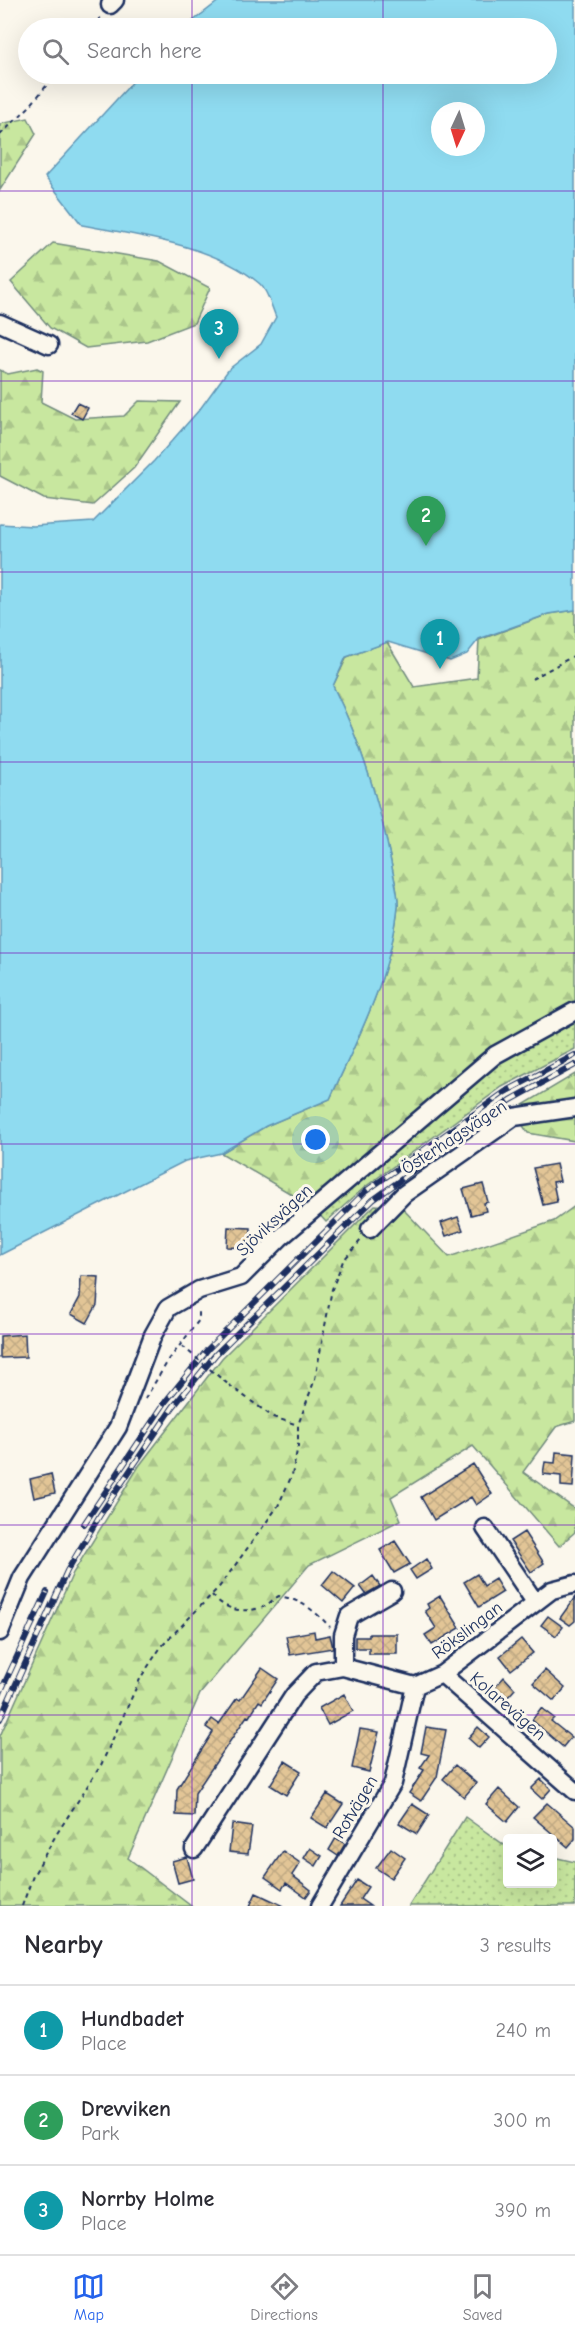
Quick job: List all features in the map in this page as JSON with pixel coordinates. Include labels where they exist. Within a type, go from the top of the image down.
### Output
[{"type":"street","points":[[0,323],[49,345]]},
{"type":"street","name":"Sjöviksvägen","points":[[0,1632],[22,1578],[118,1427],[153,1335],[168,1308],[199,1290],[241,1277],[280,1238],[495,1055],[575,1011]]},
{"type":"street","name":"Österhagsvägen","points":[[370,1229],[404,1194],[514,1117],[575,1108]]},
{"type":"street","points":[[485,1528],[535,1602]]},
{"type":"street","name":"Rökslingan","points":[[415,1686],[442,1674],[552,1590],[575,1582]]},
{"type":"street","points":[[343,1667],[343,1635],[349,1616],[392,1591]]},
{"type":"street","points":[[194,1849],[294,1695],[316,1672],[343,1667],[415,1686]]},
{"type":"street","name":"Kolarevägen","points":[[442,1674],[575,1791]]},
{"type":"street","name":"Rotvägen","points":[[320,1906],[393,1783],[415,1686]]},
{"type":"path","points":[[0,135],[30,106],[48,84]]},
{"type":"path","points":[[532,679],[575,655]]},
{"type":"path","points":[[22,1906],[33,1876],[56,1835],[101,1765],[141,1677],[161,1647],[212,1595],[278,1506],[292,1475],[298,1446],[298,1425],[315,1379],[332,1289],[343,1261],[370,1229]]},
{"type":"path","points":[[140,1404],[147,1397],[168,1361],[182,1346],[199,1320],[199,1290]]},
{"type":"path","points":[[182,1346],[266,1413],[298,1425]]},
{"type":"path","points":[[212,1595],[221,1606],[239,1610],[265,1606],[279,1596],[291,1598],[308,1606],[343,1635]]},
{"type":"green space","points":[[28,118],[36,134],[0,190],[0,124]]},
{"type":"green space","points":[[53,243],[159,261],[210,288],[194,323],[147,341],[86,348],[50,328],[11,282]]},
{"type":"green space","points":[[37,368],[43,371],[41,402],[75,419],[124,416],[139,401],[180,402],[134,468],[93,505],[44,499],[0,476],[0,370],[8,374]]},
{"type":"green space","points":[[575,610],[575,1005],[310,1205],[221,1153],[266,1126],[330,1099],[372,1006],[394,932],[398,897],[382,820],[353,730],[333,686],[347,657],[387,642],[414,687],[477,678],[479,640],[549,614]]},
{"type":"green space","points":[[575,1016],[575,1049],[502,1087],[365,1187],[326,1222],[316,1211],[496,1059]]},
{"type":"green space","points":[[575,1074],[575,1141],[528,1133],[513,1111]]},
{"type":"green space","points":[[375,1205],[401,1207],[449,1257],[554,1221],[575,1206],[575,1421],[556,1427],[523,1472],[575,1509],[575,1532],[559,1546],[473,1446],[391,1497],[401,1520],[309,1565],[200,1694],[128,1858],[191,1906],[0,1906],[0,1736],[73,1573],[139,1466],[222,1358]]},
{"type":"green space","points":[[465,1817],[503,1844],[503,1888],[557,1888],[557,1858],[575,1862],[575,1906],[409,1906]]},
{"type":"water","points":[[220,0],[575,0],[575,610],[549,614],[479,639],[467,654],[450,661],[388,642],[346,657],[333,686],[353,730],[376,797],[398,897],[398,907],[381,982],[330,1099],[266,1126],[221,1153],[185,1161],[0,1255],[0,524],[33,526],[93,522],[154,461],[200,409],[229,369],[261,344],[276,317],[263,287],[242,271],[221,260],[176,244],[82,225],[45,177],[131,84],[557,84],[557,18],[197,18]]},
{"type":"building","points":[[77,403],[88,408],[82,419],[71,413]]},
{"type":"building","points":[[556,1164],[560,1181],[553,1182],[557,1202],[543,1205],[533,1168]]},
{"type":"building","points":[[483,1184],[488,1202],[484,1203],[486,1211],[471,1215],[463,1189]]},
{"type":"building","points":[[458,1217],[463,1230],[446,1236],[441,1223]]},
{"type":"building","points":[[228,1227],[251,1228],[250,1248],[227,1247]]},
{"type":"building","points":[[81,1276],[99,1277],[97,1305],[87,1323],[71,1314],[80,1297]]},
{"type":"building","points":[[25,1334],[26,1357],[0,1358],[0,1336]]},
{"type":"building","points":[[556,1452],[575,1454],[573,1487],[561,1486],[561,1476],[543,1474],[545,1462],[555,1463]]},
{"type":"building","points":[[473,1464],[492,1494],[476,1505],[471,1497],[434,1520],[421,1497]]},
{"type":"building","points":[[51,1474],[55,1493],[34,1498],[30,1479]]},
{"type":"building","points":[[524,1532],[544,1563],[531,1572],[510,1541]]},
{"type":"building","points":[[395,1541],[410,1564],[394,1573],[380,1550]]},
{"type":"building","points":[[426,1559],[432,1569],[416,1579],[410,1570]]},
{"type":"building","points":[[333,1571],[355,1588],[343,1603],[322,1585]]},
{"type":"building","points":[[477,1574],[484,1586],[495,1579],[503,1592],[479,1607],[464,1582]]},
{"type":"building","points":[[373,1576],[380,1586],[366,1594],[360,1586]]},
{"type":"building","points":[[440,1596],[460,1628],[432,1645],[425,1635],[436,1628],[425,1611],[429,1608],[427,1604]]},
{"type":"building","points":[[575,1597],[575,1621],[570,1625],[560,1618]]},
{"type":"building","points":[[548,1616],[563,1627],[556,1636],[541,1625]]},
{"type":"building","points":[[314,1631],[315,1638],[330,1635],[333,1648],[290,1655],[286,1636]]},
{"type":"building","points":[[369,1634],[397,1634],[397,1654],[369,1654],[369,1648],[355,1648],[355,1637],[369,1637]]},
{"type":"building","points":[[521,1639],[533,1653],[511,1670],[500,1656]]},
{"type":"building","points":[[262,1668],[278,1679],[262,1703],[259,1701],[249,1717],[247,1716],[195,1793],[194,1816],[176,1815],[177,1789],[213,1732],[206,1727],[212,1719],[219,1724],[237,1698],[240,1700]]},
{"type":"building","points":[[545,1670],[565,1688],[554,1701],[533,1683]]},
{"type":"building","points":[[504,1677],[515,1689],[507,1698],[495,1687]]},
{"type":"building","points":[[344,1694],[353,1711],[328,1725],[319,1708]]},
{"type":"building","points":[[541,1708],[554,1718],[551,1721],[571,1737],[563,1747],[532,1720]]},
{"type":"building","points":[[426,1727],[446,1730],[437,1777],[421,1801],[409,1793],[424,1770],[420,1768],[429,1755],[421,1753]]},
{"type":"building","points":[[478,1727],[489,1737],[479,1748],[468,1738]]},
{"type":"building","points":[[360,1729],[379,1732],[369,1772],[352,1768]]},
{"type":"building","points":[[285,1761],[301,1771],[286,1795],[270,1785]]},
{"type":"building","points":[[455,1765],[476,1783],[464,1797],[443,1779]]},
{"type":"building","points":[[541,1779],[551,1789],[542,1799],[531,1789]]},
{"type":"building","points":[[499,1789],[519,1807],[507,1822],[486,1804]]},
{"type":"building","points":[[327,1794],[343,1804],[327,1828],[311,1818]]},
{"type":"building","points":[[547,1803],[575,1827],[575,1839],[568,1847],[557,1838],[557,1834],[553,1834],[533,1817]]},
{"type":"building","points":[[412,1804],[429,1815],[417,1834],[399,1823]]},
{"type":"building","points":[[232,1824],[252,1827],[248,1854],[229,1852]]},
{"type":"building","points":[[336,1838],[345,1844],[338,1856],[329,1850]]},
{"type":"building","points":[[310,1848],[322,1856],[316,1866],[304,1858]]},
{"type":"building","points":[[391,1848],[405,1858],[391,1878],[376,1868]]},
{"type":"building","points":[[283,1851],[300,1863],[292,1875],[311,1890],[306,1897],[286,1883],[282,1889],[265,1877]]},
{"type":"building","points":[[187,1857],[193,1879],[178,1883],[172,1861]]},
{"type":"building","points":[[357,1880],[368,1887],[360,1899],[370,1906],[340,1906]]},
{"type":"building","points":[[256,1893],[284,1906],[250,1906]]},
{"type":"railway","points":[[84,1524],[166,1401],[208,1349],[366,1191],[505,1092],[575,1055]]},
{"type":"railway","points":[[0,1719],[67,1571],[100,1515],[173,1407],[216,1354],[373,1200],[511,1100],[575,1065]]},
{"type":"railway","points":[[0,1693],[47,1592]]},
{"type":"place","name":"Norrby Holme","points":[[219,359]]},
{"type":"place","name":"Drevviken","points":[[426,546]]},
{"type":"place","name":"Hundbadet","points":[[440,669]]}]
